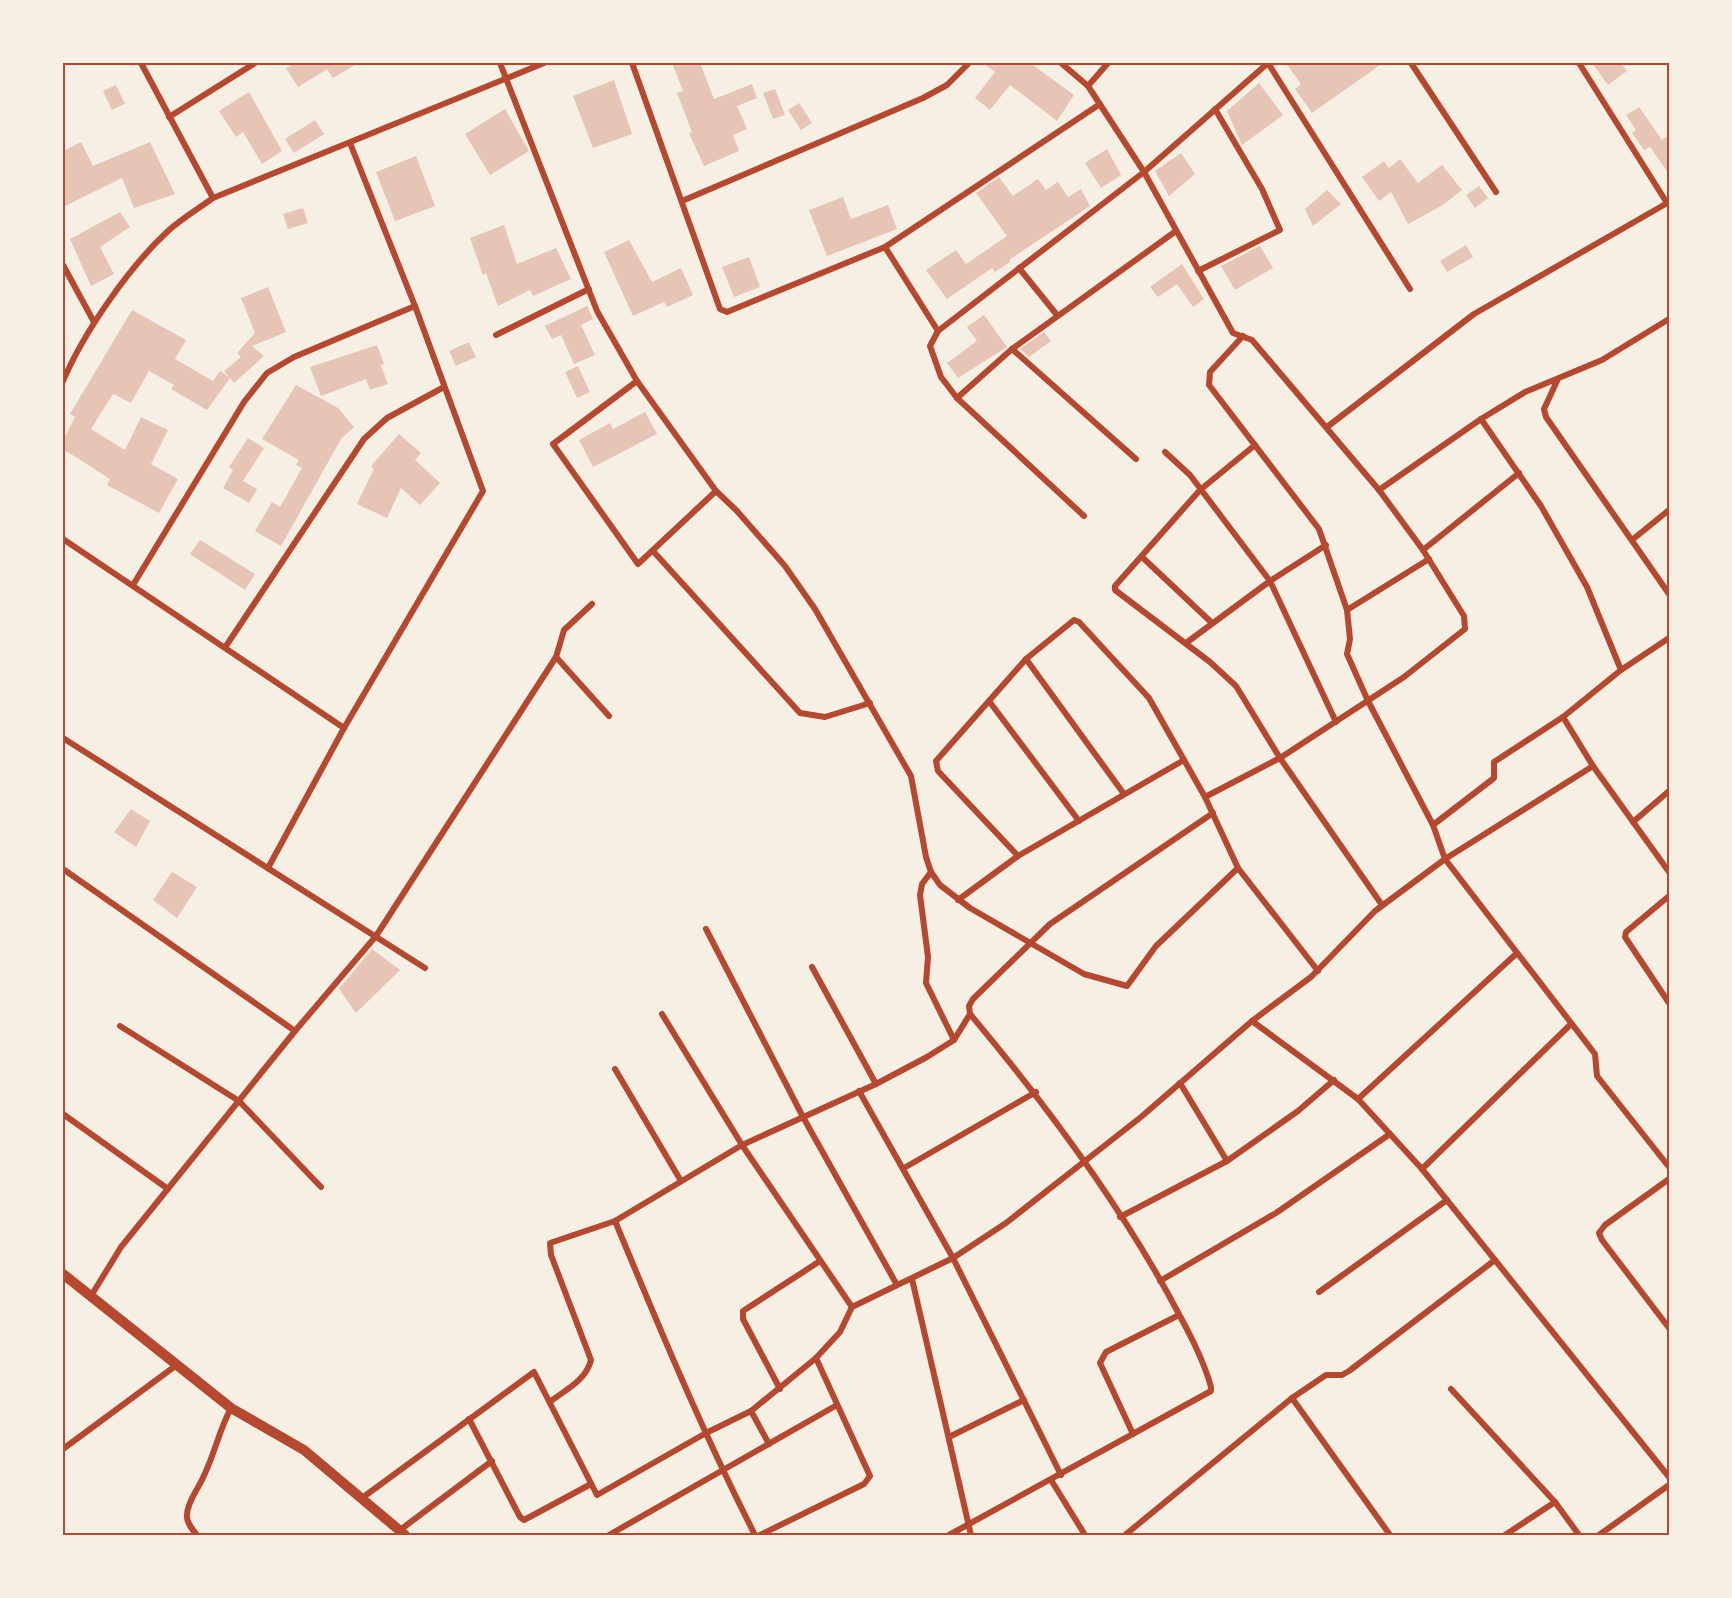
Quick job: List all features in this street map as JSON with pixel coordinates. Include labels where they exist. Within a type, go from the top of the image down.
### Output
[{"type":"street","points":[[141,63],[213,198]]},
{"type":"street","points":[[170,117],[255,63]]},
{"type":"street","points":[[500,63],[597,310],[637,381],[716,491],[737,511],[795,580],[815,609],[911,777],[931,872],[940,885],[958,900],[1030,940],[1084,974],[1127,986],[1145,957],[1238,868]]},
{"type":"street","points":[[63,381],[94,322],[168,232],[213,198],[544,63]]},
{"type":"street","points":[[632,63],[723,311],[885,247],[1100,104]]},
{"type":"street","points":[[682,201],[923,98],[947,85],[969,63]]},
{"type":"street","points":[[1061,63],[1088,86],[1144,172],[1233,333],[1252,340],[1379,490],[1423,550],[1464,616],[1465,629],[1368,701],[1280,758],[1205,797]]},
{"type":"street","points":[[1088,86],[1108,63]]},
{"type":"street","points":[[1084,516],[957,398],[941,377],[930,346],[938,331],[1144,172],[1268,63],[1410,289]]},
{"type":"street","points":[[1411,63],[1496,192]]},
{"type":"street","points":[[1327,427],[1474,314],[1668,202],[1579,63]]},
{"type":"street","points":[[1198,271],[1280,230],[1262,189],[1215,109]]},
{"type":"street","points":[[268,868],[344,728],[483,491],[415,306],[350,143]]},
{"type":"street","points":[[957,398],[1011,349],[1176,231]]},
{"type":"street","points":[[885,247],[938,331]]},
{"type":"street","points":[[63,265],[94,322]]},
{"type":"street","points":[[1019,268],[1057,315]]},
{"type":"street","points":[[496,335],[589,289]]},
{"type":"street","points":[[133,585],[244,402],[267,373],[294,357],[415,306]]},
{"type":"street","points":[[1379,490],[1481,419],[1525,392],[1557,381],[1602,360],[1669,319]]},
{"type":"street","points":[[1243,336],[1209,372],[1209,385],[1319,529],[1347,610],[1350,639],[1347,654],[1368,701],[1433,825],[1445,859],[1595,1054],[1597,1076],[1669,1167]]},
{"type":"street","points":[[1011,349],[1136,459]]},
{"type":"street","points":[[637,381],[552,445],[637,563],[640,563],[716,491]]},
{"type":"street","points":[[1557,381],[1544,409],[1546,417],[1669,594]]},
{"type":"street","points":[[226,646],[364,439],[387,418],[444,387]]},
{"type":"street","points":[[1481,419],[1541,506],[1587,587],[1621,670]]},
{"type":"street","points":[[1255,446],[1200,489],[1115,586],[1115,590],[1186,643],[1236,686],[1280,758],[1382,905]]},
{"type":"street","points":[[1165,452],[1190,475],[1270,581],[1336,722]]},
{"type":"street","points":[[1423,550],[1518,473]]},
{"type":"street","points":[[1632,540],[1669,510]]},
{"type":"street","points":[[63,539],[226,646],[344,728]]},
{"type":"street","points":[[1186,643],[1211,622],[1326,545]]},
{"type":"street","points":[[653,551],[800,713],[825,717],[870,703]]},
{"type":"street","points":[[1142,557],[1211,622]]},
{"type":"street","points":[[1347,610],[1429,560]]},
{"type":"street","points":[[92,1296],[121,1247],[295,1030],[376,936],[556,657],[564,630],[592,604]]},
{"type":"street","points":[[1018,856],[936,766],[936,761],[1026,659],[1068,623],[1080,622],[1149,698],[1205,797],[1238,868],[1318,970]]},
{"type":"street","points":[[1433,825],[1494,778],[1494,762],[1563,717],[1621,670],[1669,638]]},
{"type":"street","points":[[556,657],[609,716]]},
{"type":"street","points":[[1026,659],[1124,794]]},
{"type":"street","points":[[988,701],[1078,820]]},
{"type":"street","points":[[1563,717],[1593,766],[1669,872]]},
{"type":"street","points":[[63,738],[425,968]]},
{"type":"street","points":[[958,900],[1018,856],[1184,760]]},
{"type":"street","points":[[362,1498],[534,1372],[598,1495],[706,1433],[751,1411],[816,1358],[840,1332],[852,1307],[953,1258],[1006,1223],[1084,1162],[1252,1021],[1318,970],[1382,905],[1445,859],[1593,766]]},
{"type":"street","points":[[1633,822],[1669,791]]},
{"type":"street","points":[[949,1535],[1211,1391],[1207,1375],[1179,1315],[1120,1217],[1036,1092],[970,1014],[969,1006],[973,999],[1030,940],[1050,924],[1213,813]]},
{"type":"street","points":[[63,869],[295,1030]]},
{"type":"street","points":[[931,872],[922,884],[920,895],[928,957],[926,983],[954,1040]]},
{"type":"street","points":[[1669,896],[1626,932],[1625,937],[1669,1003]]},
{"type":"street","points":[[706,929],[803,1117],[897,1285]]},
{"type":"street","points":[[1358,1099],[1516,954]]},
{"type":"street","points":[[812,967],[876,1084]]},
{"type":"street","points":[[662,1014],[742,1145],[852,1307]]},
{"type":"street","points":[[551,1401],[581,1379],[588,1370],[591,1360],[551,1255],[550,1243],[615,1221],[742,1145],[876,1084],[954,1040],[970,1014]]},
{"type":"street","points":[[1252,1021],[1358,1099],[1422,1169],[1669,1477]]},
{"type":"street","points":[[1422,1169],[1571,1024]]},
{"type":"street","points":[[120,1026],[239,1101],[321,1187]]},
{"type":"street","points":[[615,1069],[681,1181]]},
{"type":"street","points":[[1120,1217],[1227,1161],[1298,1111],[1334,1080]]},
{"type":"street","points":[[1180,1083],[1227,1161]]},
{"type":"street","points":[[859,1091],[953,1258],[1061,1475]]},
{"type":"street","points":[[904,1168],[1036,1092]]},
{"type":"street","points":[[63,1114],[168,1189]]},
{"type":"street","points":[[1160,1281],[1276,1213],[1390,1134]]},
{"type":"street","points":[[1669,1179],[1605,1225],[1599,1233],[1669,1328]]},
{"type":"street","points":[[1319,1292],[1447,1200]]},
{"type":"street","points":[[615,1221],[722,1470],[758,1535],[868,1481],[870,1476],[816,1358]]},
{"type":"street","points":[[1125,1535],[1292,1398],[1326,1374],[1342,1375],[1349,1371],[1495,1260]]},
{"type":"street","points":[[780,1389],[742,1319],[743,1311],[820,1261]]},
{"type":"street","points":[[63,1274],[231,1408],[304,1450],[403,1533],[492,1461]]},
{"type":"street","points":[[912,1279],[971,1535]]},
{"type":"street","points":[[1133,1434],[1100,1363],[1101,1358],[1106,1352],[1179,1315]]},
{"type":"street","points":[[63,1449],[178,1364]]},
{"type":"street","points":[[1451,1389],[1555,1502],[1579,1535]]},
{"type":"street","points":[[1292,1398],[1390,1535]]},
{"type":"street","points":[[949,1437],[1024,1400]]},
{"type":"street","points":[[609,1535],[837,1405]]},
{"type":"street","points":[[197,1535],[188,1523],[186,1514],[191,1499],[210,1467],[221,1426],[231,1408]]},
{"type":"street","points":[[751,1411],[769,1444]]},
{"type":"street","points":[[469,1419],[520,1517],[524,1520],[591,1484]]},
{"type":"street","points":[[1052,1480],[1085,1535]]},
{"type":"street","points":[[1599,1535],[1669,1485]]},
{"type":"street","points":[[1505,1535],[1555,1502]]},
{"type":"building","points":[[295,63],[358,63],[333,78],[327,69],[298,87],[286,68]]},
{"type":"building","points":[[672,63],[700,63],[714,99],[752,84],[757,98],[737,106],[747,129],[733,135],[739,151],[704,166],[689,133],[692,132],[677,93],[683,91]]},
{"type":"building","points":[[983,63],[1030,63],[1074,95],[1057,121],[1010,85],[990,110],[975,98],[995,72]]},
{"type":"building","points":[[1286,63],[1383,63],[1312,113],[1295,89],[1301,84]]},
{"type":"building","points":[[1592,63],[1621,63],[1627,71],[1608,85]]},
{"type":"building","points":[[614,80],[632,134],[593,148],[573,96]]},
{"type":"building","points":[[1259,83],[1283,115],[1242,145],[1227,111]]},
{"type":"building","points":[[116,85],[125,104],[112,110],[103,91]]},
{"type":"building","points":[[775,89],[785,115],[773,119],[763,93]]},
{"type":"building","points":[[249,92],[282,151],[262,164],[243,132],[236,137],[219,111]]},
{"type":"building","points":[[799,103],[812,123],[801,130],[788,110]]},
{"type":"building","points":[[1639,107],[1662,140],[1669,135],[1669,174],[1650,147],[1644,150],[1632,133],[1636,130],[1626,115]]},
{"type":"building","points":[[505,109],[529,151],[490,175],[465,134]]},
{"type":"building","points":[[315,120],[324,134],[294,153],[285,139]]},
{"type":"building","points":[[81,142],[93,166],[150,142],[175,194],[134,208],[122,178],[63,207],[63,151]]},
{"type":"building","points":[[1107,149],[1121,175],[1101,188],[1085,163]]},
{"type":"building","points":[[1181,153],[1195,174],[1169,196],[1155,171]]},
{"type":"building","points":[[416,156],[435,206],[395,221],[376,172]]},
{"type":"building","points":[[1400,159],[1418,183],[1442,165],[1462,190],[1443,205],[1408,224],[1391,192],[1379,201],[1362,177],[1384,161],[1389,168]]},
{"type":"building","points":[[999,177],[1013,196],[1038,179],[1046,190],[1058,182],[1068,197],[1081,189],[1090,206],[1009,260],[1010,262],[995,272],[992,268],[947,299],[926,270],[956,250],[966,264],[1007,236],[976,193]]},
{"type":"building","points":[[1479,186],[1488,198],[1475,208],[1466,195]]},
{"type":"building","points":[[1327,190],[1341,204],[1313,226],[1305,209]]},
{"type":"building","points":[[843,197],[851,219],[888,205],[897,229],[827,256],[809,210]]},
{"type":"building","points":[[303,208],[308,223],[288,229],[283,214]]},
{"type":"building","points":[[120,212],[130,227],[100,247],[114,274],[91,286],[70,239]]},
{"type":"building","points":[[504,225],[517,264],[556,248],[571,279],[533,296],[530,290],[498,306],[486,273],[483,275],[470,238]]},
{"type":"building","points":[[629,240],[652,282],[681,268],[693,295],[667,307],[664,302],[633,316],[604,252]]},
{"type":"building","points":[[1466,245],[1473,257],[1447,272],[1440,261]]},
{"type":"building","points":[[1260,246],[1273,268],[1235,290],[1221,266]]},
{"type":"building","points":[[749,257],[760,287],[734,297],[722,267]]},
{"type":"building","points":[[1182,264],[1204,299],[1193,307],[1177,284],[1158,297],[1150,287]]},
{"type":"building","points":[[268,287],[286,332],[252,346],[264,356],[234,383],[230,378],[207,410],[171,389],[174,385],[149,371],[131,403],[113,394],[91,429],[125,450],[141,417],[168,430],[151,464],[178,479],[159,513],[107,485],[110,479],[63,449],[63,440],[75,417],[70,414],[132,310],[186,340],[175,359],[213,381],[220,371],[229,377],[224,371],[241,357],[237,353],[255,333],[241,298]]},
{"type":"building","points":[[587,306],[593,319],[581,325],[595,355],[574,364],[561,335],[552,339],[545,326]]},
{"type":"building","points":[[984,315],[1007,347],[958,378],[947,363],[977,341],[967,327]]},
{"type":"building","points":[[1044,332],[1051,341],[1029,357],[1020,349]]},
{"type":"building","points":[[469,342],[476,357],[456,366],[449,351]]},
{"type":"building","points":[[377,345],[384,364],[381,366],[388,384],[370,390],[366,379],[321,396],[310,367]]},
{"type":"building","points":[[578,366],[590,392],[577,398],[565,372]]},
{"type":"building","points":[[296,385],[338,408],[354,427],[341,439],[281,546],[255,531],[272,502],[280,507],[302,468],[296,465],[299,460],[262,439]]},
{"type":"building","points":[[645,412],[657,434],[593,467],[579,440],[610,423],[613,429]]},
{"type":"building","points":[[399,434],[421,453],[415,460],[440,483],[420,505],[401,488],[387,518],[357,504],[374,469],[371,466]]},
{"type":"building","points":[[248,438],[264,448],[243,481],[257,489],[249,503],[223,488],[233,470],[229,467]]},
{"type":"building","points":[[200,540],[255,574],[245,590],[190,554]]},
{"type":"building","points":[[131,809],[150,821],[136,847],[114,832]]},
{"type":"building","points":[[172,872],[197,887],[177,918],[153,900]]},
{"type":"building","points":[[372,949],[400,970],[356,1013],[339,989]]}]
